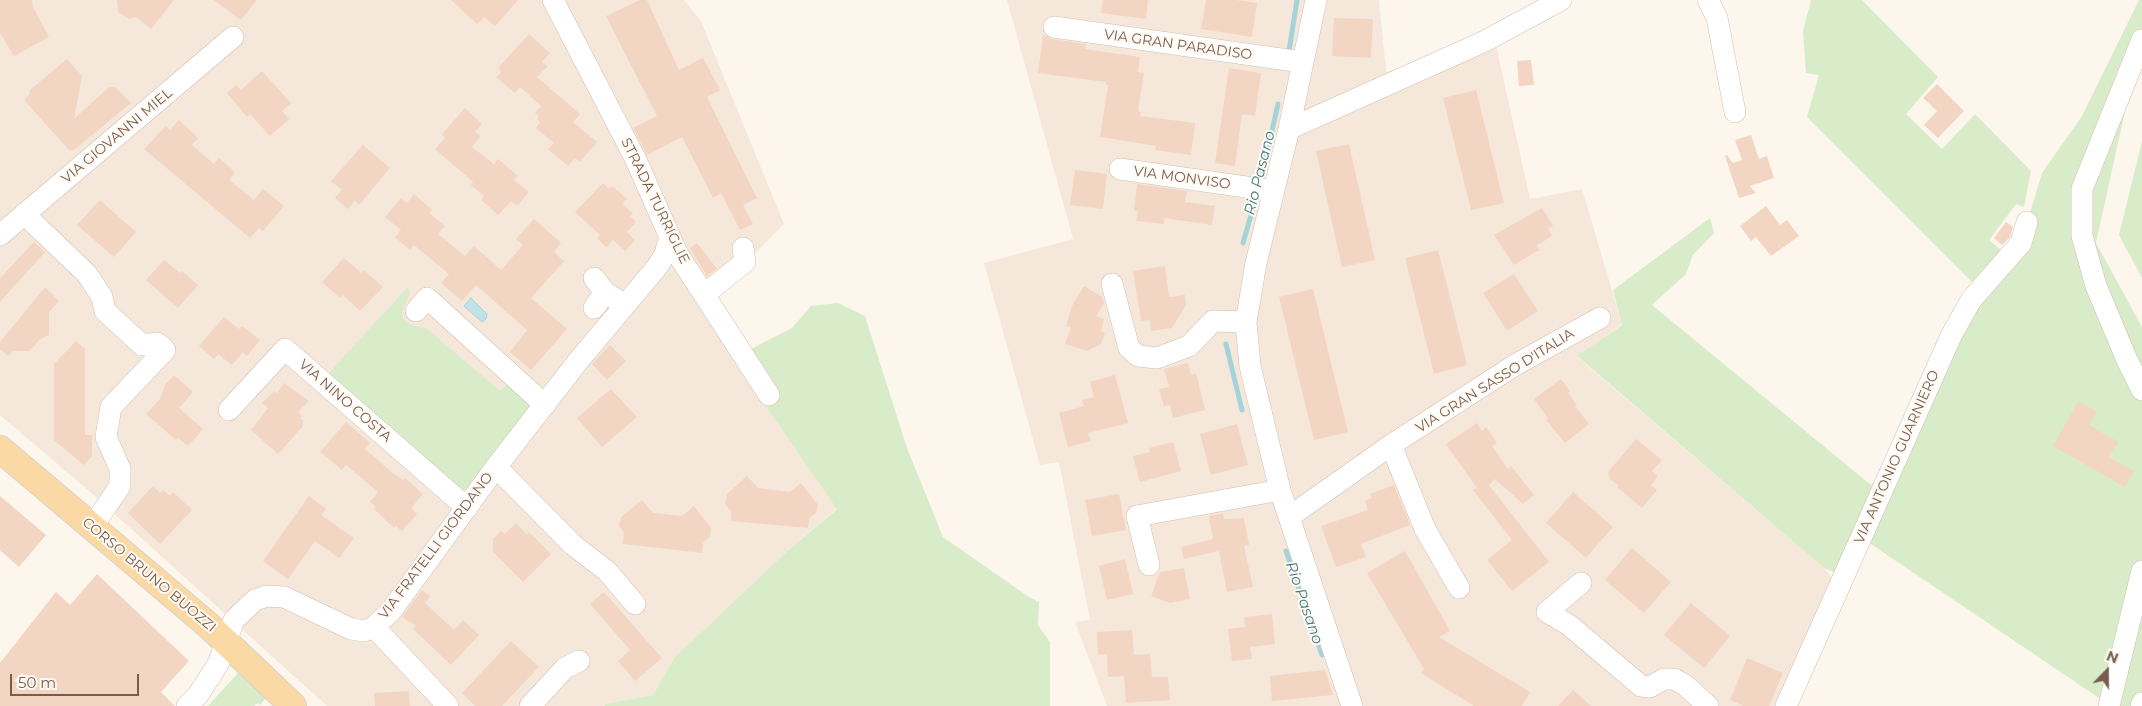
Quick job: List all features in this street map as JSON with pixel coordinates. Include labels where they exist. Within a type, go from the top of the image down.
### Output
[{"type":"main road","name":"CORSO BRUNO BUOZZI","points":[[0,449],[226,642],[293,706]]},
{"type":"street","name":"STRADA TURRIGLIE","points":[[552,0],[636,160],[677,253],[769,395]]},
{"type":"street","points":[[1316,0],[1289,130],[1264,190],[1256,263],[1246,322],[1250,366],[1280,490],[1352,706]]},
{"type":"street","points":[[1289,130],[1485,41],[1561,0]]},
{"type":"street","points":[[1708,0],[1717,18],[1734,112]]},
{"type":"street","name":"VIA GRAN PARADISO","points":[[1054,28],[1302,62]]},
{"type":"street","name":"VIA GIOVANNI MIEL","points":[[0,235],[233,37]]},
{"type":"street","points":[[2142,40],[2082,189],[2082,236],[2096,286],[2127,360],[2142,390]]},
{"type":"street","name":"VIA MONVISO","points":[[1120,169],[1264,190]]},
{"type":"street","points":[[24,214],[87,274],[102,297],[105,311],[142,344],[157,343],[165,350],[112,407],[106,437],[120,469],[120,486],[92,527]]},
{"type":"street","name":"VIA ANTONIO GUARNIERO","points":[[1786,706],[1952,336],[1971,300],[2021,243],[2027,222]]},
{"type":"street","name":"VIA FRATELLI GIORDANO","points":[[187,706],[198,695],[218,664],[234,620],[255,600],[267,596],[284,597],[351,629],[364,631],[374,627],[391,611],[496,467],[625,305],[657,268],[665,254],[670,237]]},
{"type":"street","points":[[705,294],[746,262],[743,248]]},
{"type":"street","points":[[1112,284],[1129,348],[1138,356],[1156,358],[1189,346],[1213,321],[1246,322]]},
{"type":"street","points":[[598,293],[625,305]]},
{"type":"street","points":[[419,298],[545,405]]},
{"type":"street","name":"VIA GRAN SASSO D'ITALIA","points":[[1289,517],[1391,445],[1515,365],[1600,318]]},
{"type":"street","name":"VIA NINO COSTA","points":[[229,410],[285,349],[467,508]]},
{"type":"street","points":[[1391,445],[1425,529],[1459,588]]},
{"type":"street","points":[[496,467],[573,545],[607,571],[635,604]]},
{"type":"street","points":[[1149,565],[1137,516],[1280,490]]},
{"type":"street","points":[[2109,706],[2142,571]]},
{"type":"street","points":[[1581,583],[1547,612],[1569,625],[1641,686],[1650,687],[1664,679],[1674,679],[1708,706]]},
{"type":"street","points":[[374,627],[448,706]]},
{"type":"street","points":[[530,706],[564,668],[579,661]]},
{"type":"shaded area","points":[[0,0],[684,0],[701,21],[784,224],[701,308],[837,508],[785,553],[674,658],[653,695],[606,704],[605,706],[327,706],[88,490],[0,415]]},
{"type":"shaded area","points":[[1007,0],[1379,0],[1386,72],[1496,45],[1530,199],[1582,189],[1622,324],[1577,357],[1824,568],[1845,594],[1795,706],[1107,706],[1075,622],[1090,620],[1059,462],[1040,465],[984,263],[1073,239]]},
{"type":"green space","points":[[1811,0],[1862,0],[1938,77],[1906,114],[1942,149],[1975,114],[2031,171],[2024,207],[2016,204],[1989,240],[2001,250],[1972,282],[1807,117],[1819,75],[1806,73],[1803,31]]},
{"type":"green space","points":[[2139,0],[2142,0],[2142,60],[2125,111],[2096,243],[2142,327],[2142,706],[2100,706],[2102,700],[1862,538],[1844,576],[1824,568],[1577,356],[1622,325],[1613,290],[1710,218],[1714,233],[1693,255],[1686,274],[1652,305],[1871,485],[1912,438],[1966,322],[2021,243],[2042,173],[2082,116]]},
{"type":"green space","points":[[2142,141],[2142,278],[2119,235]]},
{"type":"green space","points":[[407,288],[410,292],[402,312],[403,318],[411,325],[426,328],[500,391],[511,380],[536,403],[471,489],[462,491],[326,376]]},
{"type":"green space","points":[[838,303],[865,316],[907,448],[943,537],[1039,602],[1038,625],[1050,642],[1050,706],[605,706],[605,704],[653,695],[674,658],[785,553],[837,509],[750,383],[741,354],[792,328],[811,306]]},
{"type":"green space","points":[[238,673],[266,698],[260,705],[258,703],[254,706],[208,706]]},
{"type":"water","points":[[471,298],[487,314],[486,319],[482,322],[464,306]]},
{"type":"building","points":[[0,0],[32,0],[33,7],[49,37],[14,56],[0,33]]},
{"type":"building","points":[[117,0],[174,0],[151,29],[136,17],[129,19],[118,12]]},
{"type":"building","points":[[214,0],[257,0],[241,20]]},
{"type":"building","points":[[451,0],[518,0],[495,26],[484,17],[477,24]]},
{"type":"building","points":[[640,0],[647,0],[679,70],[703,58],[720,90],[707,97],[757,198],[743,205],[753,224],[740,230],[721,193],[713,198],[682,137],[647,155],[633,128],[657,116],[606,16]]},
{"type":"building","points":[[1103,0],[1148,0],[1146,19],[1101,13]]},
{"type":"building","points":[[1206,0],[1236,0],[1257,3],[1252,37],[1201,29]]},
{"type":"building","points":[[1334,18],[1373,19],[1371,58],[1332,56]]},
{"type":"building","points":[[529,34],[550,53],[542,62],[548,66],[537,77],[580,114],[573,122],[597,142],[580,162],[575,158],[568,166],[548,149],[554,143],[536,128],[540,122],[537,119],[539,116],[535,113],[541,106],[520,87],[515,93],[496,77],[501,72],[498,68]]},
{"type":"building","points":[[1043,35],[1052,39],[1086,44],[1085,49],[1140,57],[1138,72],[1144,73],[1138,111],[1141,112],[1140,116],[1195,123],[1191,155],[1155,150],[1156,146],[1100,137],[1108,85],[1106,85],[1106,82],[1038,73]]},
{"type":"building","points":[[67,59],[82,76],[74,119],[109,87],[115,87],[131,103],[74,150],[69,150],[24,100],[29,95],[30,90]]},
{"type":"building","points":[[1531,60],[1534,85],[1519,86],[1517,61]]},
{"type":"building","points":[[1229,68],[1261,73],[1255,116],[1242,114],[1235,166],[1215,163]]},
{"type":"building","points":[[262,71],[291,103],[282,111],[289,119],[270,136],[250,114],[247,117],[227,93],[236,85],[241,90]]},
{"type":"building","points":[[1937,84],[1964,111],[1938,138],[1924,125],[1937,111],[1923,98]]},
{"type":"building","points":[[1476,90],[1504,203],[1471,210],[1443,98]]},
{"type":"building","points":[[465,108],[482,124],[475,132],[481,136],[472,147],[494,164],[498,159],[518,176],[514,180],[529,192],[517,206],[511,201],[498,215],[481,200],[484,196],[471,185],[473,182],[435,149],[445,138],[442,134]]},
{"type":"building","points":[[179,120],[198,138],[192,145],[214,164],[219,158],[235,172],[229,180],[254,200],[263,189],[284,206],[263,231],[259,228],[250,238],[144,149],[166,126],[170,130]]},
{"type":"building","points":[[1751,135],[1759,159],[1767,156],[1774,178],[1750,186],[1756,193],[1739,198],[1725,156],[1727,155],[1733,163],[1742,160],[1735,140]]},
{"type":"building","points":[[1349,144],[1375,260],[1342,267],[1316,151]]},
{"type":"building","points":[[363,145],[390,168],[359,205],[355,201],[348,209],[335,198],[342,190],[331,181]]},
{"type":"building","points":[[1075,170],[1107,174],[1103,209],[1070,205]]},
{"type":"building","points":[[603,183],[609,189],[612,186],[627,199],[622,204],[633,213],[630,216],[636,222],[627,232],[635,240],[625,251],[613,240],[606,247],[597,238],[600,235],[575,212]]},
{"type":"building","points":[[1137,184],[1187,191],[1185,202],[1215,206],[1212,225],[1164,218],[1164,224],[1136,221],[1138,211],[1134,211]]},
{"type":"building","points":[[414,194],[432,210],[429,213],[445,226],[438,234],[465,256],[474,246],[501,270],[523,245],[516,239],[534,219],[561,243],[554,252],[564,261],[531,298],[567,329],[531,370],[510,352],[527,330],[476,285],[462,301],[441,283],[449,274],[414,245],[410,250],[395,237],[401,230],[385,217],[401,198],[407,203]]},
{"type":"building","points":[[100,200],[136,232],[114,257],[77,225]]},
{"type":"building","points":[[1766,206],[1780,225],[1787,220],[1799,236],[1771,256],[1756,237],[1751,241],[1740,226]]},
{"type":"building","points":[[1542,208],[1553,226],[1548,229],[1552,236],[1536,246],[1539,250],[1514,265],[1494,235]]},
{"type":"building","points":[[2006,222],[2013,227],[2010,237],[2002,245],[1994,238]]},
{"type":"building","points":[[34,242],[45,252],[0,302],[0,278]]},
{"type":"building","points":[[697,243],[717,269],[707,276],[690,248]]},
{"type":"building","points":[[1438,250],[1467,365],[1434,374],[1405,258]]},
{"type":"building","points":[[344,258],[361,273],[364,270],[383,287],[360,311],[343,295],[340,298],[322,282]]},
{"type":"building","points":[[164,260],[180,273],[182,271],[198,285],[178,308],[146,280]]},
{"type":"building","points":[[1165,266],[1169,297],[1185,295],[1186,305],[1172,328],[1151,331],[1150,320],[1141,321],[1133,271]]},
{"type":"building","points":[[1514,274],[1538,311],[1507,331],[1483,293]]},
{"type":"building","points":[[1084,286],[1102,297],[1104,303],[1096,316],[1104,319],[1101,331],[1105,333],[1101,344],[1087,351],[1065,344],[1071,327],[1066,326],[1072,306]]},
{"type":"building","points":[[45,287],[59,301],[49,312],[49,335],[40,339],[30,351],[13,351],[8,356],[0,349],[0,342]]},
{"type":"building","points":[[1313,289],[1348,432],[1314,440],[1279,297]]},
{"type":"building","points":[[224,317],[239,329],[242,326],[260,340],[247,356],[243,352],[232,365],[218,354],[214,359],[199,346]]},
{"type":"building","points":[[76,341],[85,349],[85,435],[92,435],[92,456],[84,465],[54,440],[54,364]]},
{"type":"building","points":[[610,345],[626,361],[607,380],[592,364]]},
{"type":"building","points":[[1188,363],[1191,375],[1196,373],[1205,410],[1173,418],[1170,405],[1164,406],[1159,389],[1169,387],[1164,369]]},
{"type":"building","points":[[174,375],[193,392],[179,408],[203,429],[188,446],[178,438],[176,440],[146,414],[160,399],[165,385]]},
{"type":"building","points":[[1115,375],[1128,423],[1088,433],[1091,441],[1068,447],[1059,413],[1084,406],[1082,400],[1094,397],[1090,382]]},
{"type":"building","points":[[1561,379],[1570,391],[1568,393],[1577,405],[1575,406],[1589,424],[1565,443],[1546,420],[1548,418],[1534,399]]},
{"type":"building","points":[[284,383],[309,401],[298,412],[302,416],[300,418],[303,420],[303,426],[278,454],[251,430],[268,408],[262,403],[274,391],[277,393]]},
{"type":"building","points":[[611,389],[637,417],[602,447],[577,418]]},
{"type":"building","points":[[2078,401],[2097,412],[2089,425],[2118,442],[2109,457],[2134,471],[2125,487],[2053,446]]},
{"type":"building","points":[[346,422],[370,443],[365,449],[394,474],[403,480],[405,478],[423,494],[411,508],[417,514],[402,531],[396,526],[394,528],[374,509],[376,507],[370,502],[378,492],[346,465],[342,470],[320,452]]},
{"type":"building","points":[[1477,423],[1482,431],[1486,427],[1497,443],[1492,446],[1508,469],[1511,466],[1534,495],[1523,504],[1495,479],[1489,485],[1549,562],[1512,591],[1487,560],[1512,540],[1473,490],[1477,488],[1446,444]]},
{"type":"building","points":[[1237,424],[1248,465],[1211,475],[1200,434]]},
{"type":"building","points":[[1636,439],[1662,460],[1652,471],[1658,476],[1651,485],[1657,490],[1642,508],[1617,487],[1619,486],[1610,479],[1608,472]]},
{"type":"building","points":[[1173,442],[1181,471],[1140,482],[1133,456],[1150,452],[1149,448]]},
{"type":"building","points":[[747,476],[758,488],[790,492],[801,483],[818,505],[816,513],[809,518],[808,528],[731,521],[731,511],[725,504],[727,494]]},
{"type":"building","points":[[1394,485],[1410,525],[1361,544],[1366,557],[1336,567],[1321,526],[1368,510],[1365,501],[1372,498],[1370,494]]},
{"type":"building","points":[[153,486],[160,493],[163,490],[170,496],[173,492],[192,510],[160,544],[128,513]]},
{"type":"building","points":[[1573,492],[1613,527],[1586,558],[1546,523]]},
{"type":"building","points":[[1119,494],[1126,530],[1092,536],[1085,500]]},
{"type":"building","points":[[0,496],[46,535],[19,567],[0,550]]},
{"type":"building","points":[[309,496],[326,509],[321,515],[354,538],[339,558],[315,541],[288,579],[263,561]]},
{"type":"building","points":[[642,500],[653,513],[682,516],[694,506],[711,528],[710,536],[703,543],[702,553],[623,544],[624,532],[619,526],[621,517]]},
{"type":"building","points":[[1223,513],[1224,519],[1244,518],[1249,545],[1244,546],[1253,587],[1227,592],[1219,551],[1184,559],[1181,547],[1213,539],[1209,516]]},
{"type":"building","points":[[516,523],[527,535],[529,532],[551,554],[523,582],[493,552],[493,539],[501,531],[505,534]]},
{"type":"building","points":[[1632,548],[1671,582],[1644,613],[1605,580]]},
{"type":"building","points":[[1405,551],[1450,631],[1439,637],[1530,692],[1522,706],[1474,706],[1421,673],[1424,669],[1367,573]]},
{"type":"building","points":[[1125,559],[1133,594],[1107,600],[1099,566]]},
{"type":"building","points":[[1184,568],[1190,599],[1170,603],[1151,596],[1160,572]]},
{"type":"building","points":[[97,574],[189,661],[161,692],[175,706],[0,706],[0,663],[56,592],[70,605]]},
{"type":"building","points":[[422,590],[430,596],[425,603],[454,630],[463,620],[479,635],[451,665],[413,629],[416,626],[402,617]]},
{"type":"building","points":[[604,592],[662,658],[635,681],[618,661],[630,650],[590,604]]},
{"type":"building","points":[[1691,603],[1730,636],[1704,668],[1664,635]]},
{"type":"building","points":[[1272,614],[1275,644],[1250,647],[1252,659],[1232,661],[1228,629],[1245,627],[1244,617]]},
{"type":"building","points":[[1132,630],[1134,655],[1150,654],[1152,677],[1168,677],[1170,700],[1126,703],[1124,676],[1108,677],[1107,654],[1098,655],[1097,632]]},
{"type":"building","points":[[511,641],[539,667],[502,706],[475,706],[462,693]]},
{"type":"building","points":[[1747,658],[1783,673],[1769,706],[1744,706],[1730,700]]},
{"type":"building","points":[[1325,670],[1333,695],[1272,701],[1270,676]]},
{"type":"building","points":[[1573,690],[1591,706],[1558,706]]},
{"type":"building","points":[[409,691],[410,706],[375,706],[374,693]]},
{"type":"waterway","name":"Rio Pasano","points":[[1289,51],[1297,0]]},
{"type":"waterway","name":"Rio Pasano","points":[[1260,184],[1278,104]]},
{"type":"waterway","name":"Rio Pasano","points":[[1243,243],[1257,194]]},
{"type":"waterway","name":"Rio Pasano","points":[[1226,344],[1242,410]]},
{"type":"waterway","name":"Rio Pasano","points":[[1286,551],[1322,655]]}]
